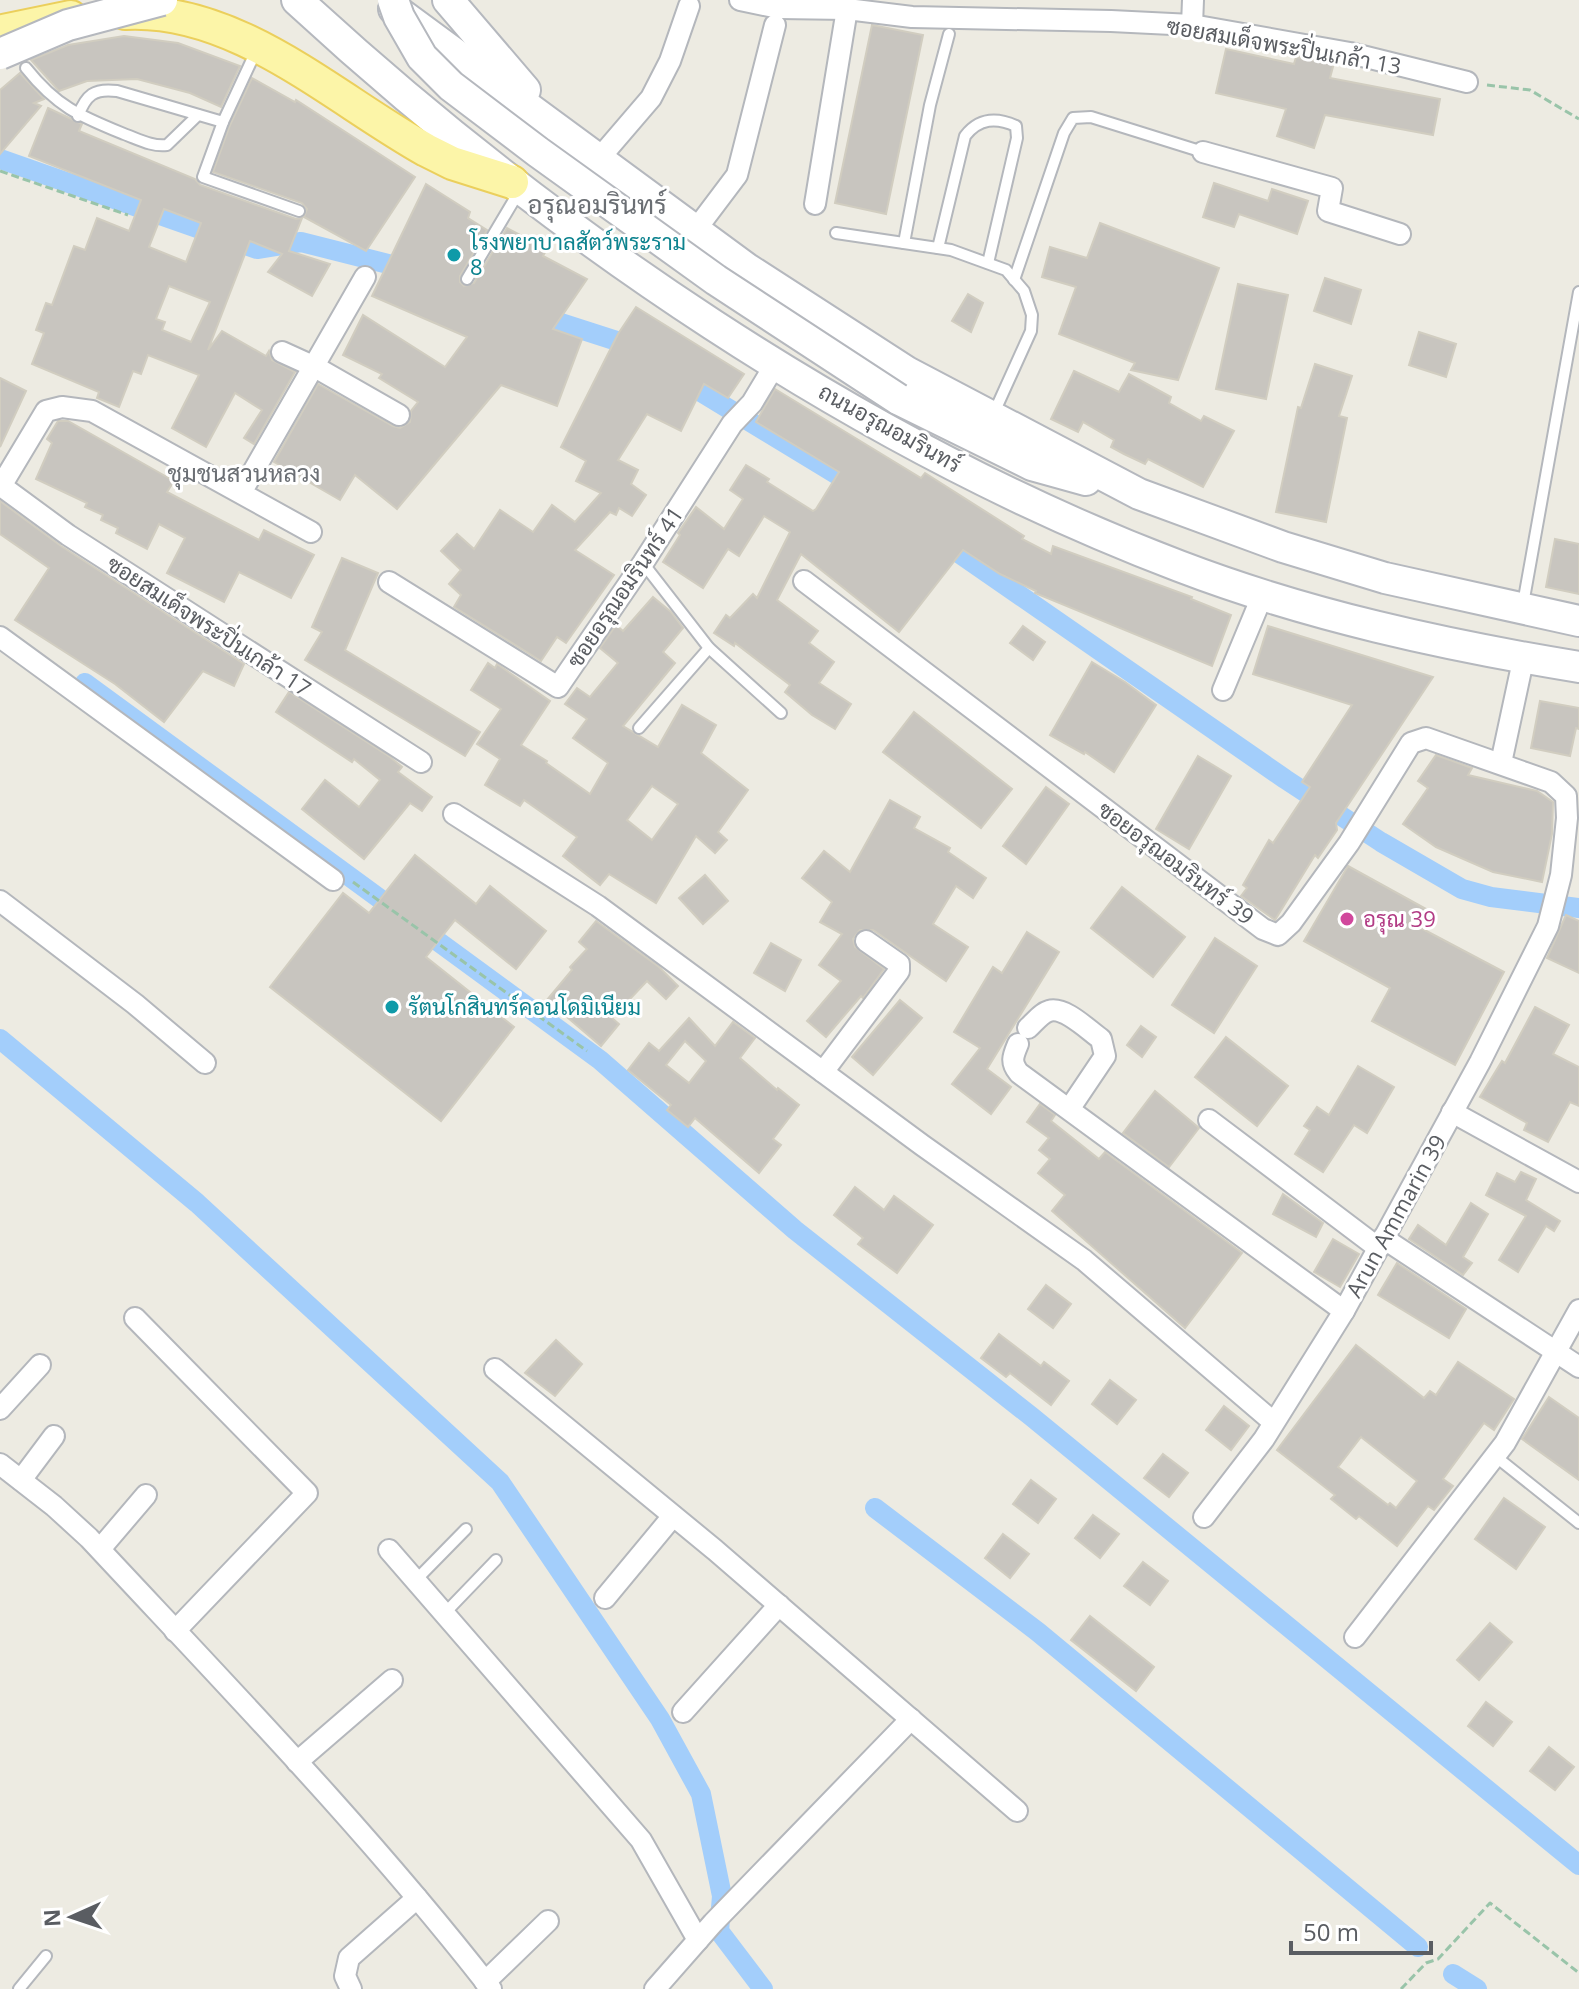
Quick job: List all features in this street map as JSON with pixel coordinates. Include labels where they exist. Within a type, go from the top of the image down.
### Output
[{"type":"main road","points":[[7,47],[45,0]]},
{"type":"main road","points":[[7,47],[68,25],[162,0]]},
{"type":"main road","name":"ถนนอรุณอมรินทร์","points":[[297,0],[379,76],[516,186],[645,278],[860,413],[1015,495],[1181,567],[1263,594],[1352,620],[1579,667]]},
{"type":"main road","points":[[382,0],[694,232],[907,372],[1139,494]]},
{"type":"main road","points":[[393,0],[422,57],[451,86],[716,280],[898,399],[1032,465],[1139,494],[1283,547],[1370,573],[1579,621]]},
{"type":"main road","points":[[448,0],[569,139]]},
{"type":"main road","points":[[7,47],[76,16],[159,14],[194,20],[259,47],[426,150],[452,163],[516,186]]},
{"type":"street","name":"ซอยสมเด็จพระปิ่นเกล้า 13","points":[[740,0],[779,8],[847,9],[912,17],[1192,25],[1350,53],[1467,82]]},
{"type":"street","points":[[1192,25],[1193,0]]},
{"type":"street","points":[[597,161],[651,98],[670,61],[689,6]]},
{"type":"street","points":[[815,204],[847,9]]},
{"type":"street","points":[[694,232],[737,175],[775,25]]},
{"type":"street","points":[[1203,152],[1332,188],[1328,211],[1400,234]]},
{"type":"street","points":[[242,491],[365,277]]},
{"type":"street","points":[[282,352],[315,367],[399,415]]},
{"type":"street","name":"ซอยอรุณอมรินทร์ 41","points":[[389,582],[558,687],[776,363]]},
{"type":"street","points":[[0,485],[46,411],[62,407],[92,411],[242,491],[311,532]]},
{"type":"street","name":"ซอยสมเด็จพระปิ่นเกล้า 17","points":[[0,485],[68,535],[421,762]]},
{"type":"street","name":"ซอยอรุณอมรินทร์ 39","points":[[804,581],[1263,929],[1278,935],[1291,923],[1349,843],[1411,743],[1426,738],[1551,782],[1566,796],[1567,818],[1556,898]]},
{"type":"street","points":[[1223,690],[1263,594]]},
{"type":"street","points":[[0,637],[333,880]]},
{"type":"street","points":[[1501,763],[1524,656]]},
{"type":"street","points":[[454,814],[598,906],[1084,1260],[1272,1421]]},
{"type":"street","name":"Arun Ammarin 39","points":[[1204,1517],[1264,1439],[1272,1421],[1344,1311],[1548,926],[1556,898]]},
{"type":"street","points":[[0,901],[135,1004],[205,1063]]},
{"type":"street","points":[[823,1072],[899,971],[899,964],[866,941]]},
{"type":"street","points":[[1070,1108],[1105,1056],[1101,1039],[1063,1012],[1053,1009],[1023,1036],[1012,1058],[1014,1066],[1070,1108],[1344,1311]]},
{"type":"street","points":[[1452,1112],[1579,1182]]},
{"type":"street","points":[[1209,1120],[1380,1242],[1579,1367]]},
{"type":"street","points":[[1355,1637],[1505,1443],[1579,1310]]},
{"type":"street","points":[[135,1318],[307,1493],[175,1631]]},
{"type":"street","points":[[0,1409],[40,1365]]},
{"type":"street","points":[[495,1369],[779,1605],[1017,1811]]},
{"type":"street","points":[[21,1480],[54,1436]]},
{"type":"street","points":[[0,1464],[54,1506],[100,1549],[297,1762],[417,1898],[488,1985],[548,1921]]},
{"type":"street","points":[[100,1549],[146,1495]]},
{"type":"street","points":[[605,1598],[673,1516]]},
{"type":"street","points":[[389,1550],[641,1840],[698,1940]]},
{"type":"street","points":[[683,1712],[779,1605]]},
{"type":"street","points":[[297,1762],[392,1680]]},
{"type":"street","points":[[655,1989],[735,1899],[911,1719]]},
{"type":"street","points":[[351,1989],[345,1976],[349,1958],[417,1898]]},
{"type":"lane","points":[[904,243],[930,105],[949,34]]},
{"type":"lane","points":[[7,47],[43,90],[78,116],[160,146],[167,145],[198,115]]},
{"type":"lane","points":[[259,47],[223,122],[203,177],[299,211]]},
{"type":"lane","points":[[78,116],[85,98],[104,89],[223,122]]},
{"type":"lane","points":[[1014,280],[1064,133],[1073,118],[1091,117],[1203,152]]},
{"type":"lane","points":[[938,248],[965,136],[971,128],[986,120],[1004,121],[1016,126],[1017,138],[988,263]]},
{"type":"lane","points":[[467,279],[516,186]]},
{"type":"lane","points":[[836,233],[951,250],[1006,270],[1024,291],[1032,315],[1031,331],[992,417]]},
{"type":"lane","points":[[1522,610],[1579,292]]},
{"type":"lane","points":[[643,563],[709,648],[781,713]]},
{"type":"lane","points":[[639,728],[709,648]]},
{"type":"lane","points":[[1495,1456],[1579,1523]]},
{"type":"lane","points":[[416,1580],[466,1529]]},
{"type":"lane","points":[[445,1613],[496,1560]]},
{"type":"lane","points":[[19,1989],[46,1956]]},
{"type":"path","points":[[1467,82],[1530,90],[1579,119]]},
{"type":"path","points":[[0,171],[128,215]]},
{"type":"path","points":[[1401,1989],[1426,1963],[1438,1959],[1490,1903],[1579,1973]]},
{"type":"building","points":[[872,25],[923,35],[886,214],[835,203]]},
{"type":"building","points":[[124,36],[178,43],[240,66],[221,107],[190,93],[137,79],[87,81],[59,91],[31,60],[68,45]]},
{"type":"building","points":[[1226,49],[1294,64],[1296,57],[1334,63],[1330,78],[1440,99],[1433,135],[1325,115],[1314,148],[1277,136],[1286,109],[1216,93]]},
{"type":"building","points":[[20,73],[44,99],[34,103],[41,106],[0,154],[0,90]]},
{"type":"building","points":[[252,78],[296,100],[415,177],[366,251],[304,217],[307,209],[302,203],[213,172]]},
{"type":"building","points":[[48,108],[82,124],[79,131],[195,179],[200,185],[296,219],[302,218],[289,251],[330,264],[312,296],[268,272],[282,254],[250,241],[208,350],[222,331],[266,356],[269,351],[272,360],[295,372],[254,444],[244,438],[262,410],[235,393],[206,447],[172,428],[199,375],[148,355],[141,374],[133,371],[119,407],[97,398],[99,392],[32,364],[44,333],[36,330],[46,303],[52,305],[74,246],[85,250],[97,218],[129,231],[141,200],[29,156]],"holes":[[[164,209],[201,223],[186,262],[149,247]],[[169,286],[210,302],[191,342],[162,330],[165,322],[156,319]]]},
{"type":"building","points":[[1214,183],[1268,201],[1272,189],[1308,201],[1297,234],[1239,214],[1234,227],[1203,217]]},
{"type":"building","points":[[426,184],[470,212],[468,218],[487,230],[460,276],[464,286],[474,283],[507,228],[547,249],[543,256],[587,279],[553,329],[582,339],[557,406],[501,385],[397,509],[355,475],[340,500],[274,462],[318,384],[393,426],[400,428],[410,422],[411,411],[418,402],[379,378],[382,374],[343,355],[363,315],[445,367],[467,337],[372,296]]},
{"type":"building","points":[[1100,223],[1219,268],[1178,380],[1131,370],[1135,363],[1059,334],[1076,287],[1042,277],[1050,247],[1087,258]]},
{"type":"building","points":[[1325,278],[1361,290],[1351,324],[1314,311]]},
{"type":"building","points":[[1238,284],[1288,295],[1266,399],[1216,389]]},
{"type":"building","points":[[968,294],[983,303],[971,332],[952,321]]},
{"type":"building","points":[[636,307],[744,374],[728,398],[704,384],[681,431],[647,414],[618,460],[638,470],[631,484],[646,495],[632,516],[619,508],[616,515],[610,512],[575,550],[614,575],[566,643],[557,637],[541,661],[454,607],[461,595],[449,584],[461,570],[441,551],[457,534],[474,549],[500,510],[533,532],[552,505],[575,522],[601,493],[576,481],[586,461],[561,447],[618,334]]},
{"type":"building","points":[[1419,332],[1456,344],[1446,377],[1409,365]]},
{"type":"building","points":[[1315,364],[1352,376],[1339,416],[1347,418],[1326,522],[1276,512],[1298,407],[1301,408]]},
{"type":"building","points":[[1074,371],[1119,392],[1129,374],[1171,397],[1169,403],[1201,421],[1204,416],[1234,431],[1203,487],[1148,459],[1145,464],[1111,447],[1114,440],[1083,422],[1078,432],[1051,419]]},
{"type":"building","points":[[0,378],[26,391],[0,447]]},
{"type":"building","points":[[775,389],[921,478],[925,473],[1024,536],[1022,539],[1051,554],[1053,546],[1192,597],[1231,615],[1212,666],[1035,593],[963,550],[899,632],[801,554],[777,600],[818,631],[809,643],[834,662],[819,683],[851,704],[835,729],[812,715],[785,692],[790,685],[735,643],[734,646],[714,633],[726,615],[730,618],[753,594],[757,598],[790,532],[764,516],[739,556],[728,549],[703,588],[663,562],[696,507],[724,529],[743,499],[730,490],[746,465],[813,511],[816,509],[839,472],[756,422]]},
{"type":"building","points":[[58,421],[68,421],[174,481],[167,492],[259,540],[264,530],[314,555],[291,598],[239,572],[224,602],[167,573],[185,538],[159,524],[147,549],[116,533],[118,528],[101,520],[103,515],[85,507],[87,503],[36,479],[52,443],[47,439]]},
{"type":"building","points":[[0,501],[61,546],[244,664],[234,686],[203,671],[164,722],[115,684],[15,620],[49,568],[0,534]]},
{"type":"building","points":[[1555,539],[1579,544],[1579,594],[1546,587]]},
{"type":"building","points":[[342,558],[378,573],[345,650],[480,732],[465,756],[305,660],[322,632],[312,627]]},
{"type":"building","points":[[653,597],[671,612],[683,628],[663,652],[675,663],[623,726],[658,747],[682,705],[716,725],[701,753],[748,790],[718,832],[727,840],[715,853],[696,836],[656,903],[609,874],[600,885],[563,856],[577,837],[524,800],[520,806],[485,785],[500,759],[477,744],[501,709],[471,690],[488,663],[495,668],[497,664],[550,701],[521,745],[590,794],[608,763],[573,738],[587,719],[565,704],[577,688],[590,697],[618,663],[600,648],[616,625],[623,631]],"holes":[[[652,786],[678,804],[652,840],[627,820]]]},
{"type":"building","points":[[1023,626],[1045,642],[1033,660],[1010,643]]},
{"type":"building","points":[[1268,626],[1433,677],[1336,823],[1337,830],[1318,858],[1315,855],[1275,920],[1241,896],[1247,888],[1243,885],[1269,840],[1273,843],[1310,787],[1302,782],[1352,705],[1253,674]]},
{"type":"building","points":[[1092,662],[1156,705],[1114,772],[1085,752],[1050,735]]},
{"type":"building","points":[[289,692],[390,757],[402,767],[398,772],[432,797],[422,811],[410,803],[364,859],[302,809],[325,780],[359,807],[380,780],[354,759],[352,762],[276,712]]},
{"type":"building","points":[[1540,701],[1579,708],[1579,729],[1576,728],[1570,756],[1531,748]]},
{"type":"building","points":[[914,712],[1012,789],[981,828],[883,752]]},
{"type":"building","points":[[1436,755],[1472,768],[1468,775],[1537,791],[1553,802],[1552,834],[1542,882],[1493,872],[1436,847],[1403,824],[1428,788],[1418,781]]},
{"type":"building","points":[[1198,756],[1231,776],[1189,849],[1156,829]]},
{"type":"building","points":[[1046,787],[1069,804],[1026,864],[1003,846]]},
{"type":"building","points":[[890,800],[920,817],[914,828],[950,848],[948,852],[986,878],[973,898],[956,886],[933,924],[968,947],[946,981],[873,930],[860,930],[853,939],[855,947],[884,969],[863,998],[861,996],[826,1037],[807,1021],[841,981],[819,965],[842,934],[820,922],[832,902],[802,878],[824,851],[850,872]]},
{"type":"building","name":"รัตนโกสินทร์คอนโดมิเนียม","points":[[415,855],[476,904],[490,886],[546,931],[516,969],[455,920],[426,957],[514,1027],[441,1121],[270,987],[343,893],[369,913]]},
{"type":"building","points":[[1348,866],[1426,909],[1417,926],[1504,972],[1455,1065],[1372,1021],[1390,988],[1304,941]]},
{"type":"building","points":[[705,875],[728,901],[703,924],[679,898]]},
{"type":"building","points":[[1122,887],[1185,937],[1153,977],[1091,928]]},
{"type":"building","points":[[1566,915],[1579,921],[1579,973],[1547,958]]},
{"type":"building","points":[[596,921],[659,967],[678,986],[666,999],[647,981],[612,1018],[619,1024],[601,1046],[547,1000],[587,949],[579,942]]},
{"type":"building","points":[[1027,932],[1059,952],[987,1069],[1011,1087],[991,1114],[952,1084],[980,1048],[954,1032],[993,967],[1002,973]]},
{"type":"building","points":[[1215,938],[1257,966],[1214,1033],[1172,1005]]},
{"type":"building","points":[[771,943],[801,960],[785,991],[754,973]]},
{"type":"building","points":[[900,1000],[922,1018],[873,1075],[852,1057]]},
{"type":"building","points":[[1535,1007],[1569,1025],[1553,1054],[1579,1067],[1579,1106],[1570,1102],[1548,1142],[1524,1130],[1527,1123],[1480,1097],[1502,1061],[1505,1063]]},
{"type":"building","points":[[689,1018],[715,1046],[733,1022],[755,1038],[740,1058],[799,1105],[773,1139],[781,1145],[759,1173],[695,1118],[688,1127],[667,1110],[671,1105],[628,1070],[649,1043],[659,1051]],"holes":[[[685,1041],[706,1061],[689,1083],[666,1065]]]},
{"type":"building","points":[[1141,1026],[1156,1037],[1142,1057],[1127,1045]]},
{"type":"building","points":[[1226,1037],[1288,1086],[1257,1126],[1195,1077]]},
{"type":"building","points":[[1358,1066],[1394,1087],[1367,1133],[1354,1125],[1323,1172],[1295,1154],[1310,1130],[1304,1126],[1317,1107],[1329,1115]]},
{"type":"building","points":[[1155,1091],[1199,1128],[1169,1167],[1123,1133]]},
{"type":"building","points":[[1040,1104],[1055,1115],[1051,1121],[1099,1159],[1105,1152],[1242,1253],[1185,1328],[1052,1211],[1065,1195],[1038,1173],[1050,1159],[1039,1150],[1049,1138],[1027,1122]]},
{"type":"building","points":[[1521,1172],[1536,1179],[1526,1200],[1560,1221],[1554,1231],[1546,1226],[1518,1272],[1499,1260],[1526,1216],[1486,1195],[1497,1173],[1515,1182]]},
{"type":"building","points":[[855,1187],[884,1210],[894,1196],[933,1225],[897,1273],[858,1244],[863,1238],[834,1215]]},
{"type":"building","points":[[1283,1194],[1323,1223],[1316,1237],[1273,1214]]},
{"type":"building","points":[[1471,1203],[1488,1214],[1463,1257],[1472,1263],[1463,1275],[1409,1239],[1418,1225],[1446,1245]]},
{"type":"building","points":[[1333,1239],[1359,1254],[1340,1287],[1314,1272]]},
{"type":"building","points":[[1397,1263],[1466,1309],[1449,1338],[1378,1295]]},
{"type":"building","points":[[1046,1285],[1071,1304],[1053,1328],[1028,1309]]},
{"type":"building","points":[[999,1334],[1041,1366],[1044,1362],[1069,1381],[1051,1405],[1010,1373],[1006,1377],[981,1358]]},
{"type":"building","points":[[556,1340],[582,1364],[555,1396],[525,1373]]},
{"type":"building","points":[[1356,1345],[1424,1398],[1430,1391],[1436,1395],[1458,1362],[1514,1399],[1494,1430],[1484,1423],[1443,1479],[1453,1486],[1434,1510],[1428,1506],[1397,1546],[1331,1499],[1335,1495],[1277,1450]],"holes":[[[1361,1437],[1417,1481],[1396,1508],[1338,1467]]]},
{"type":"building","points":[[1110,1380],[1136,1400],[1117,1424],[1092,1404]]},
{"type":"building","points":[[1549,1397],[1579,1418],[1579,1480],[1522,1439]]},
{"type":"building","points":[[1224,1406],[1249,1426],[1231,1450],[1206,1430]]},
{"type":"building","points":[[1163,1454],[1188,1473],[1169,1497],[1144,1478]]},
{"type":"building","points":[[1031,1480],[1056,1499],[1038,1523],[1013,1504]]},
{"type":"building","points":[[1504,1498],[1545,1527],[1516,1569],[1475,1539]]},
{"type":"building","points":[[1093,1515],[1119,1534],[1100,1558],[1075,1538]]},
{"type":"building","points":[[1003,1534],[1029,1554],[1010,1578],[985,1558]]},
{"type":"building","points":[[1143,1562],[1168,1581],[1150,1605],[1124,1586]]},
{"type":"building","points":[[1090,1616],[1154,1667],[1136,1691],[1071,1640]]},
{"type":"building","points":[[1490,1623],[1512,1642],[1479,1680],[1457,1660]]},
{"type":"building","points":[[1486,1702],[1512,1722],[1493,1746],[1468,1726]]},
{"type":"building","points":[[1549,1747],[1574,1767],[1555,1790],[1530,1771]]},
{"type":"waterway","points":[[0,159],[257,249],[301,242],[412,270]]},
{"type":"waterway","points":[[533,314],[620,342],[637,352]]},
{"type":"waterway","points":[[678,378],[859,488]]},
{"type":"waterway","points":[[940,540],[1285,779],[1381,842],[1462,889],[1491,897],[1579,908]]},
{"type":"waterway","points":[[85,683],[600,1060],[795,1230],[1032,1417],[1579,1865]]},
{"type":"waterway","points":[[0,1039],[197,1203],[500,1482],[660,1719],[701,1794],[722,1896],[719,1931],[763,1989]]},
{"type":"waterway","points":[[875,1508],[1038,1632],[1418,1947]]},
{"type":"waterway","points":[[1453,1974],[1477,1989]]},
{"type":"place","name":"โรงพยาบาลสัตว์พระราม 8","points":[[454,255]]},
{"type":"place","name":"อรุณ 39","points":[[1347,919]]},
{"type":"place","name":"รัตนโกสินทร์คอนโดมิเนียม","points":[[392,1007]]},
{"type":"district","name":"อรุณอมรินทร์","points":[[597,205]]},
{"type":"district","name":"ชุมชนสวนหลวง","points":[[244,474]]}]
